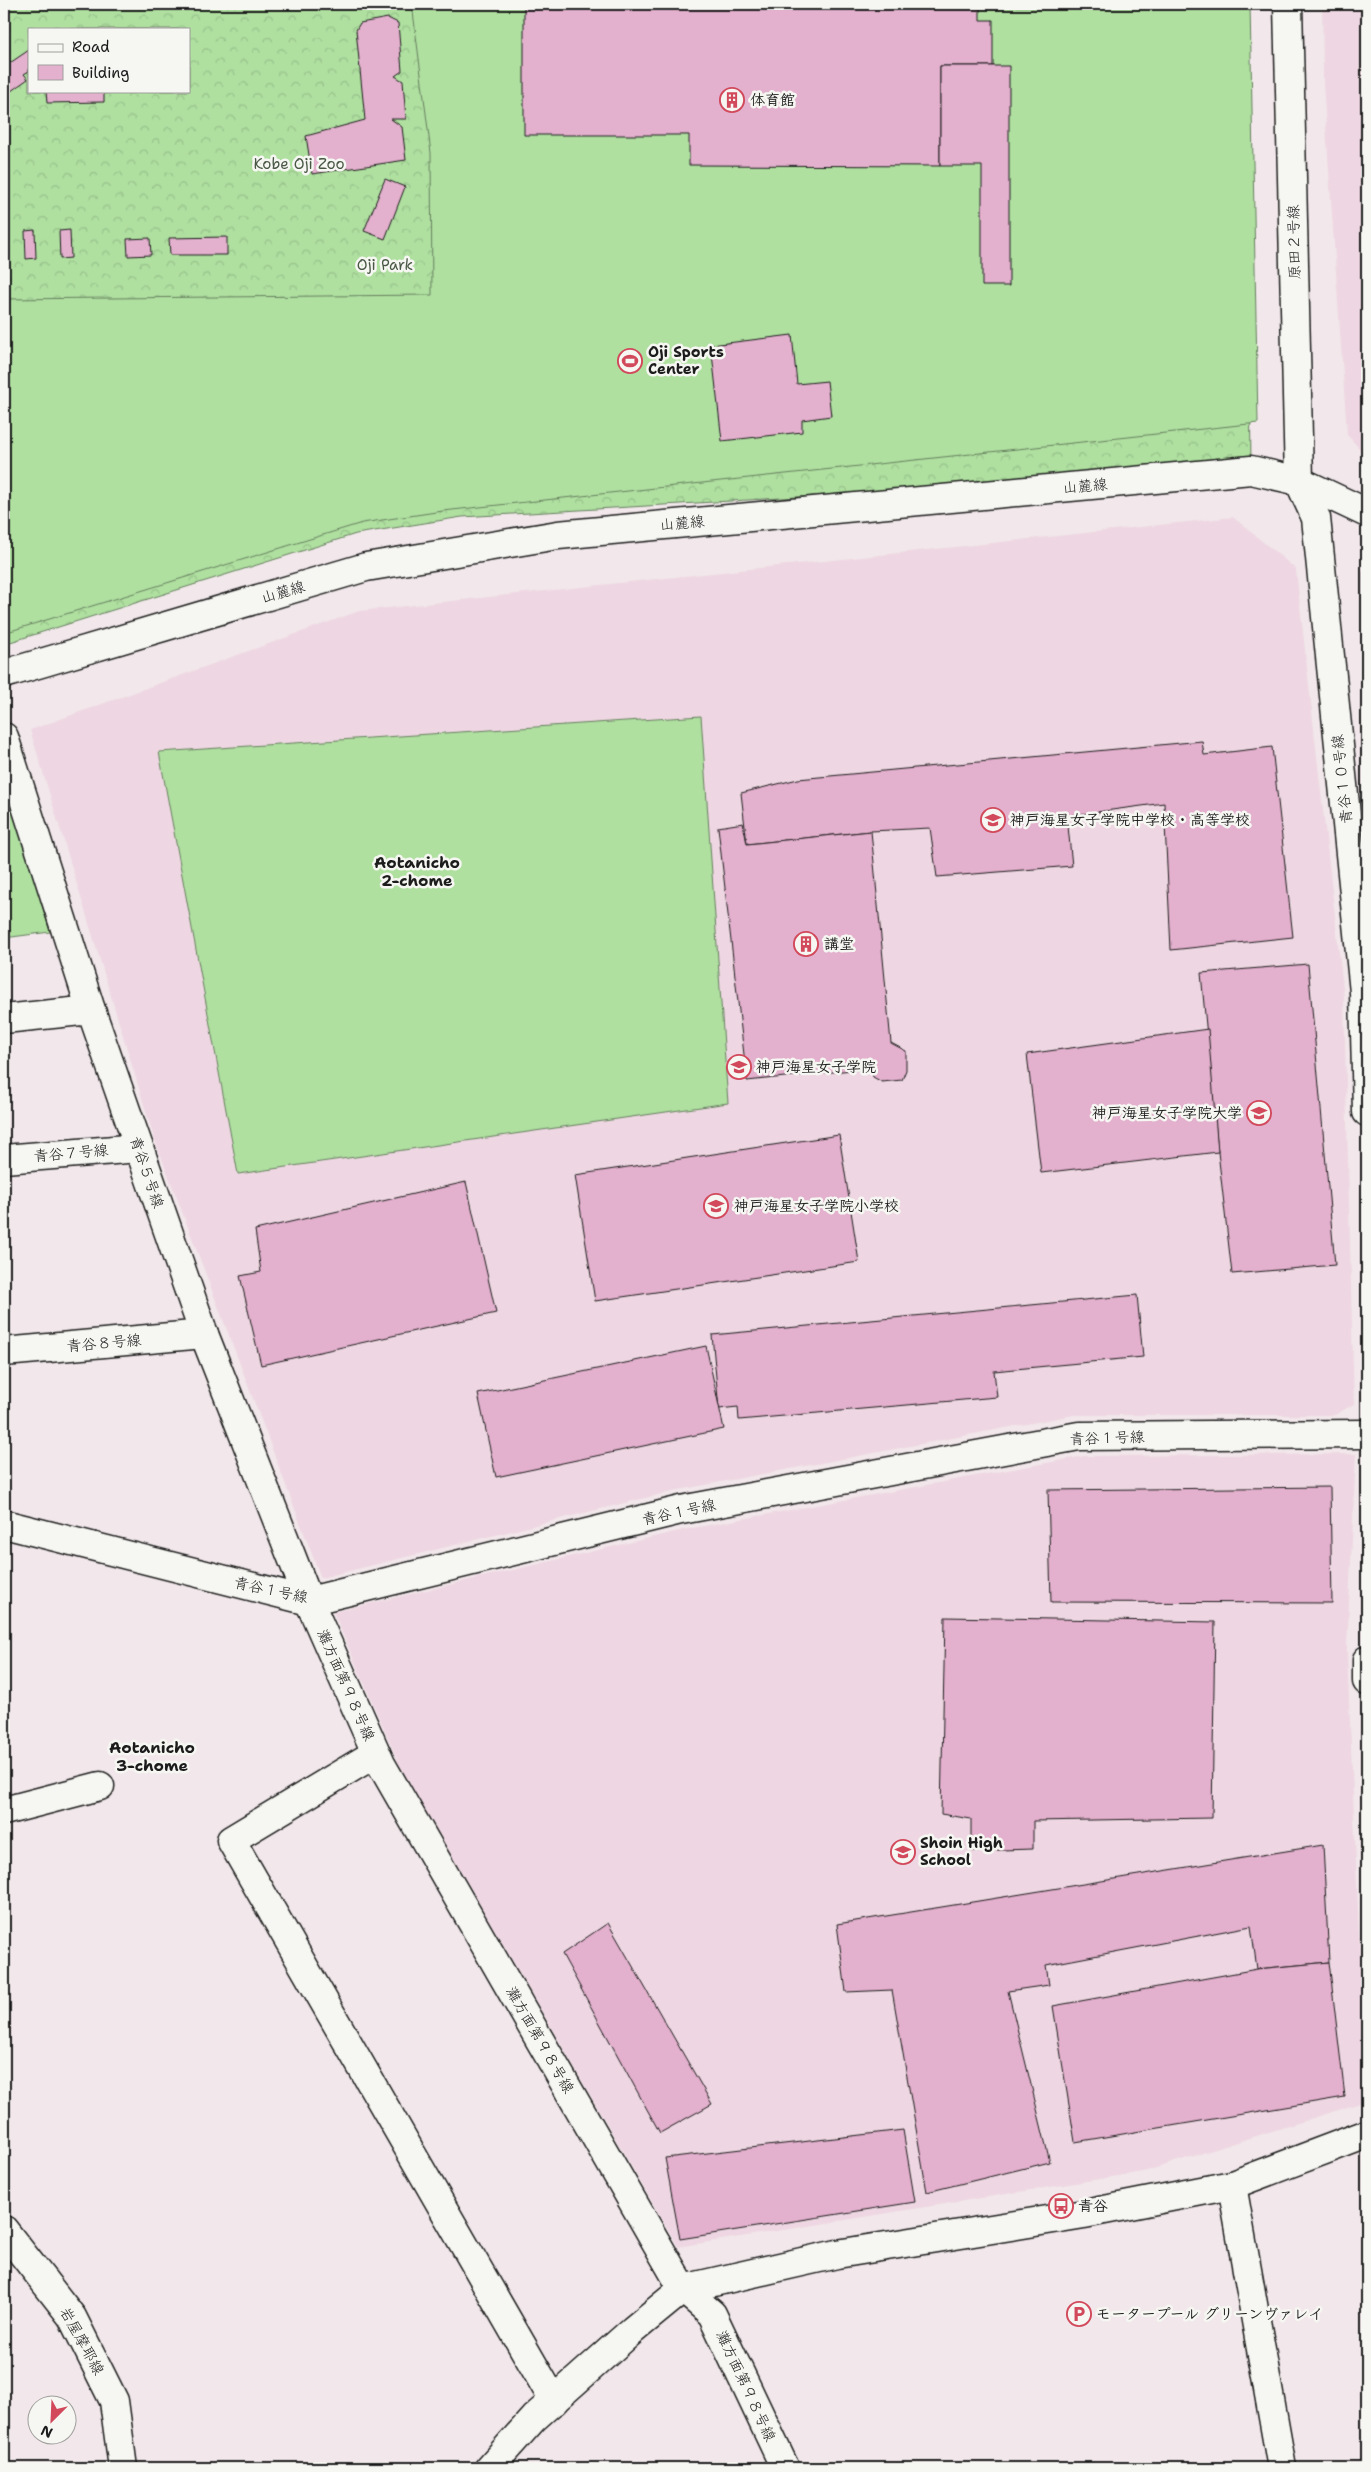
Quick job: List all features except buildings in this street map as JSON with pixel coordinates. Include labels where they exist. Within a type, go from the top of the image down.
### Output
[{"type":"street","name":"原田２号線","points":[[1288,4],[1299,481]]},
{"type":"street","name":"山麓線","points":[[4,674],[366,568],[558,534],[1251,470],[1299,481],[1367,513]]},
{"type":"street","name":"青谷１０号線","points":[[1299,481],[1316,518],[1366,992],[1367,1112]]},
{"type":"street","name":"青谷５号線","points":[[4,737],[91,1010],[204,1334],[309,1601]]},
{"type":"street","points":[[4,1019],[91,1010]]},
{"type":"street","name":"青谷７号線","points":[[4,1159],[139,1148]]},
{"type":"street","name":"青谷８号線","points":[[4,1352],[204,1334]]},
{"type":"street","name":"青谷１号線","points":[[4,1524],[309,1601],[681,1510],[1079,1436],[1367,1434]]},
{"type":"street","name":"灘方面第９８号線","points":[[309,1601],[376,1754],[683,2289],[712,2314],[785,2468]]},
{"type":"street","points":[[1367,1660],[1367,1681]]},
{"type":"street","points":[[376,1754],[231,1840],[554,2401]]},
{"type":"street","points":[[4,1811],[100,1786]]},
{"type":"street","points":[[489,2468],[534,2418],[683,2289],[837,2254],[1084,2214],[1232,2185],[1367,2134]]},
{"type":"street","points":[[1232,2185],[1282,2468]]},
{"type":"street","name":"岩屋摩耶線","points":[[4,2230],[72,2317],[114,2401],[123,2468]]},
{"type":"shaded area","points":[[1322,4],[1367,4],[1367,457],[1347,435],[1323,84]]},
{"type":"shaded area","name":"神戸海星女子学院","points":[[1233,517],[1296,569],[1344,996],[1354,1404],[1335,1415],[1074,1415],[674,1491],[321,1578],[154,1138],[30,730],[359,611]]},
{"type":"shaded area","name":"Shoin High School","points":[[1356,1454],[1347,1650],[1362,2002],[1367,2026],[1367,2101],[1144,2172],[678,2247],[400,1766],[333,1612],[687,1529],[1084,1456]]},
{"type":"green space","name":"Oji Sports Center","points":[[4,4],[1247,4],[1251,470],[462,517],[356,534],[4,644]]},
{"type":"green space","name":"Oji Sports Center","points":[[412,4],[1250,4],[1258,423],[443,511],[362,523],[4,633],[4,299],[432,295],[431,153]]},
{"type":"green space","points":[[701,716],[728,1103],[238,1174],[159,752]]},
{"type":"green space","points":[[4,773],[50,932],[4,938]]},
{"type":"place","name":"体育館","points":[[732,100]]},
{"type":"place","name":"Oji Sports Center","points":[[630,361]]},
{"type":"place","name":"神戸海星女子学院中学校・高等学校","points":[[993,820]]},
{"type":"place","name":"講堂","points":[[806,944]]},
{"type":"place","name":"神戸海星女子学院","points":[[739,1067]]},
{"type":"place","name":"神戸海星女子学院大学","points":[[1259,1113]]},
{"type":"place","name":"神戸海星女子学院小学校","points":[[716,1206]]},
{"type":"place","name":"Shoin High School","points":[[903,1852]]},
{"type":"place","name":"青谷","points":[[1061,2206]]},
{"type":"place","name":"モータープール グリーンヴァレイ","points":[[1079,2314]]},
{"type":"district","name":"Aotanicho 2-chome","points":[[417,871]]},
{"type":"district","name":"Aotanicho 3-chome","points":[[152,1756]]},
{"type":"park label","name":"Kobe Oji Zoo","points":[[299,164]]},
{"type":"park label","name":"Oji Park","points":[[385,265]]}]
